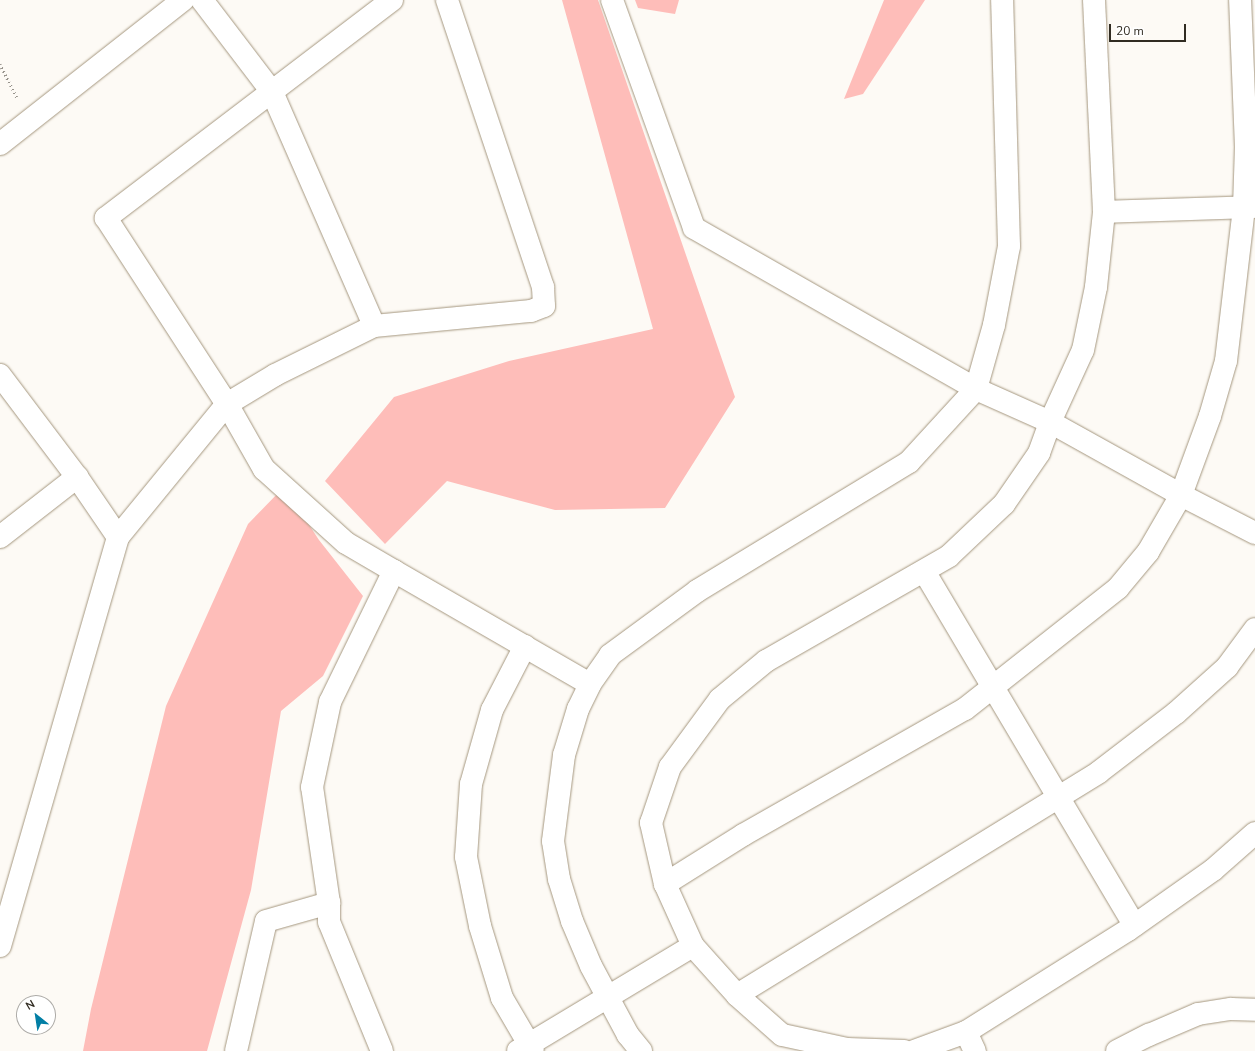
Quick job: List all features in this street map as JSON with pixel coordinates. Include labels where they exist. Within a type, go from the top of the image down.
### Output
[{"type":"street","points":[[0,144],[183,0]]},
{"type":"street","points":[[202,0],[272,92],[374,326]]},
{"type":"street","points":[[392,0],[106,218],[227,404],[264,469],[346,543],[590,684]]},
{"type":"street","points":[[0,946],[118,536],[227,404],[275,375],[374,326],[531,311],[544,306],[543,287],[446,0]]},
{"type":"street","points":[[612,0],[694,228],[976,389],[1050,422],[1181,495],[1255,533]]},
{"type":"street","points":[[641,1051],[628,1035],[591,966],[572,921],[559,879],[553,841],[564,755],[578,708],[590,684],[610,655],[697,591],[909,462],[976,389],[994,325],[1009,246],[1002,0]]},
{"type":"street","points":[[904,1051],[847,1049],[782,1035],[737,994],[693,946],[665,884],[651,823],[670,767],[720,699],[766,661],[949,556],[1004,504],[1039,453],[1050,422],[1083,350],[1096,287],[1104,212],[1094,0]]},
{"type":"street","points":[[665,884],[743,835],[965,709],[1118,588],[1148,552],[1181,495],[1210,416],[1226,361],[1249,207],[1240,0]]},
{"type":"street","points":[[1104,212],[1249,207]]},
{"type":"street","points":[[0,375],[77,477],[118,536]]},
{"type":"street","points":[[0,537],[77,477]]},
{"type":"street","points":[[924,570],[1134,925]]},
{"type":"street","points":[[382,1051],[329,922],[329,904],[312,787],[330,702],[394,571]]},
{"type":"street","points":[[737,994],[1099,772],[1176,713],[1226,667],[1255,629]]},
{"type":"street","points":[[525,646],[492,710],[471,784],[466,857],[480,926],[502,998],[526,1049],[607,997],[693,946]]},
{"type":"street","points":[[914,1051],[970,1042],[1212,870],[1255,833]]},
{"type":"street","points":[[236,1051],[266,922],[329,904]]},
{"type":"street","points":[[1118,1051],[1149,1035],[1198,1014],[1231,1009],[1255,1010]]},
{"type":"path","points":[[0,64],[30,120]]},
{"type":"shaded area","points":[[562,0],[598,0],[735,397],[665,508],[555,510],[447,481],[385,544],[325,481],[394,397],[509,361],[653,329]]},
{"type":"shaded area","points":[[635,0],[679,0],[675,14],[638,8]]},
{"type":"shaded area","points":[[884,0],[925,0],[863,94],[844,99]]},
{"type":"shaded area","points":[[281,490],[290,496],[319,540],[363,596],[323,676],[281,711],[251,890],[207,1051],[83,1051],[91,1009],[166,706],[248,524]]}]
